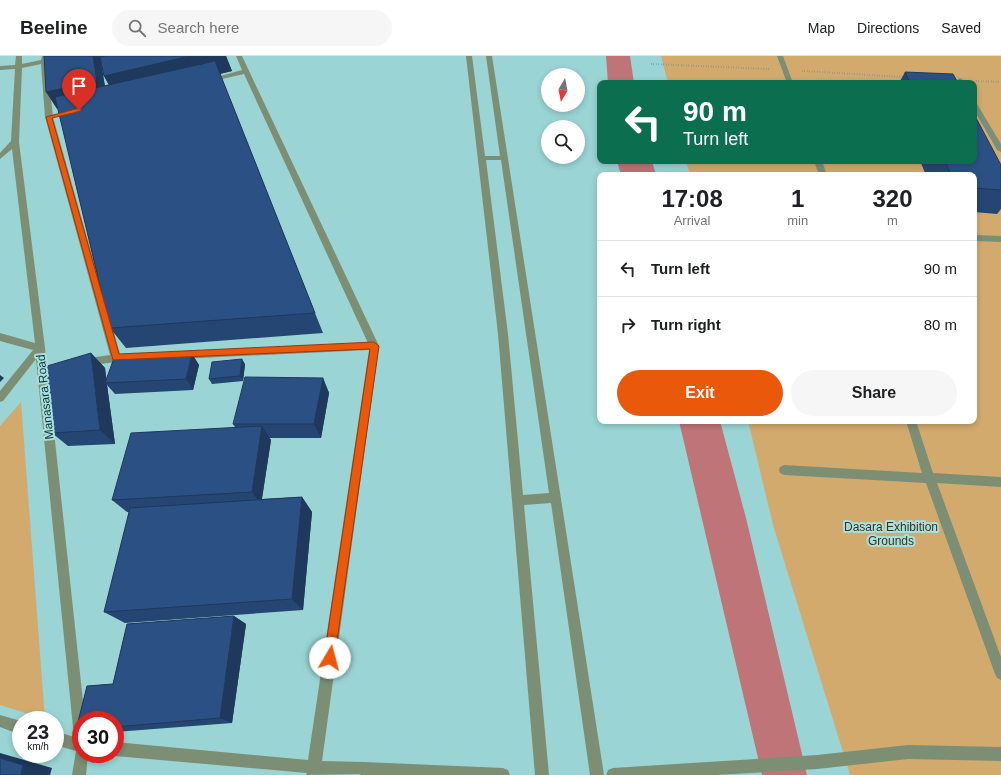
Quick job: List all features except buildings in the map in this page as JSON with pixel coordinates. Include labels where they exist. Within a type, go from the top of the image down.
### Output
[{"type":"street","name":"Manasara Road","points":[[18,56],[15,142],[40,348],[45,368],[78,711]]},
{"type":"street","points":[[1,69],[18,67],[45,59],[67,56]]},
{"type":"street","points":[[239,56],[374,346],[314,771]]},
{"type":"street","points":[[469,56],[503,334],[542,775]]},
{"type":"street","points":[[489,56],[597,775]]},
{"type":"street","points":[[780,56],[789,80]]},
{"type":"street","points":[[45,59],[53,116],[116,358]]},
{"type":"street","points":[[201,82],[246,71]]},
{"type":"street","points":[[977,109],[1001,150]]},
{"type":"street","points":[[0,157],[15,142]]},
{"type":"street","points":[[481,158],[504,158]]},
{"type":"street","points":[[977,238],[1001,239]]},
{"type":"street","points":[[0,337],[40,348],[0,398]]},
{"type":"street","points":[[78,363],[116,358],[374,346]]},
{"type":"street","points":[[912,424],[929,477],[1001,674]]},
{"type":"street","points":[[784,470],[1001,482]]},
{"type":"street","points":[[518,500],[556,498]]},
{"type":"street","points":[[0,721],[12,725]]},
{"type":"street","points":[[124,750],[314,771],[364,769],[503,775]]},
{"type":"street","points":[[613,775],[755,767],[908,752],[1001,754]]},
{"type":"street","points":[[79,775],[80,763]]},
{"type":"path","points":[[650,64],[905,77]]},
{"type":"path","points":[[977,82],[1001,82]]},
{"type":"green space","name":"Dasara Exhibition Grounds","points":[[661,56],[1001,56],[1001,775],[850,775],[773,525],[749,424],[977,424],[977,172],[689,172],[687,164],[977,164],[977,80],[667,80]]},
{"type":"green space","points":[[21,402],[44,711],[19,711],[0,705],[0,426]]},
{"type":"shaded area","points":[[606,56],[630,56],[634,80],[608,80]]},
{"type":"shaded area","points":[[618,164],[653,164],[655,172],[620,172]]},
{"type":"shaded area","points":[[680,424],[721,424],[746,518],[807,775],[762,775]]},
{"type":"route","points":[[79,110],[49,117],[116,358],[374,346],[330,658]]}]
